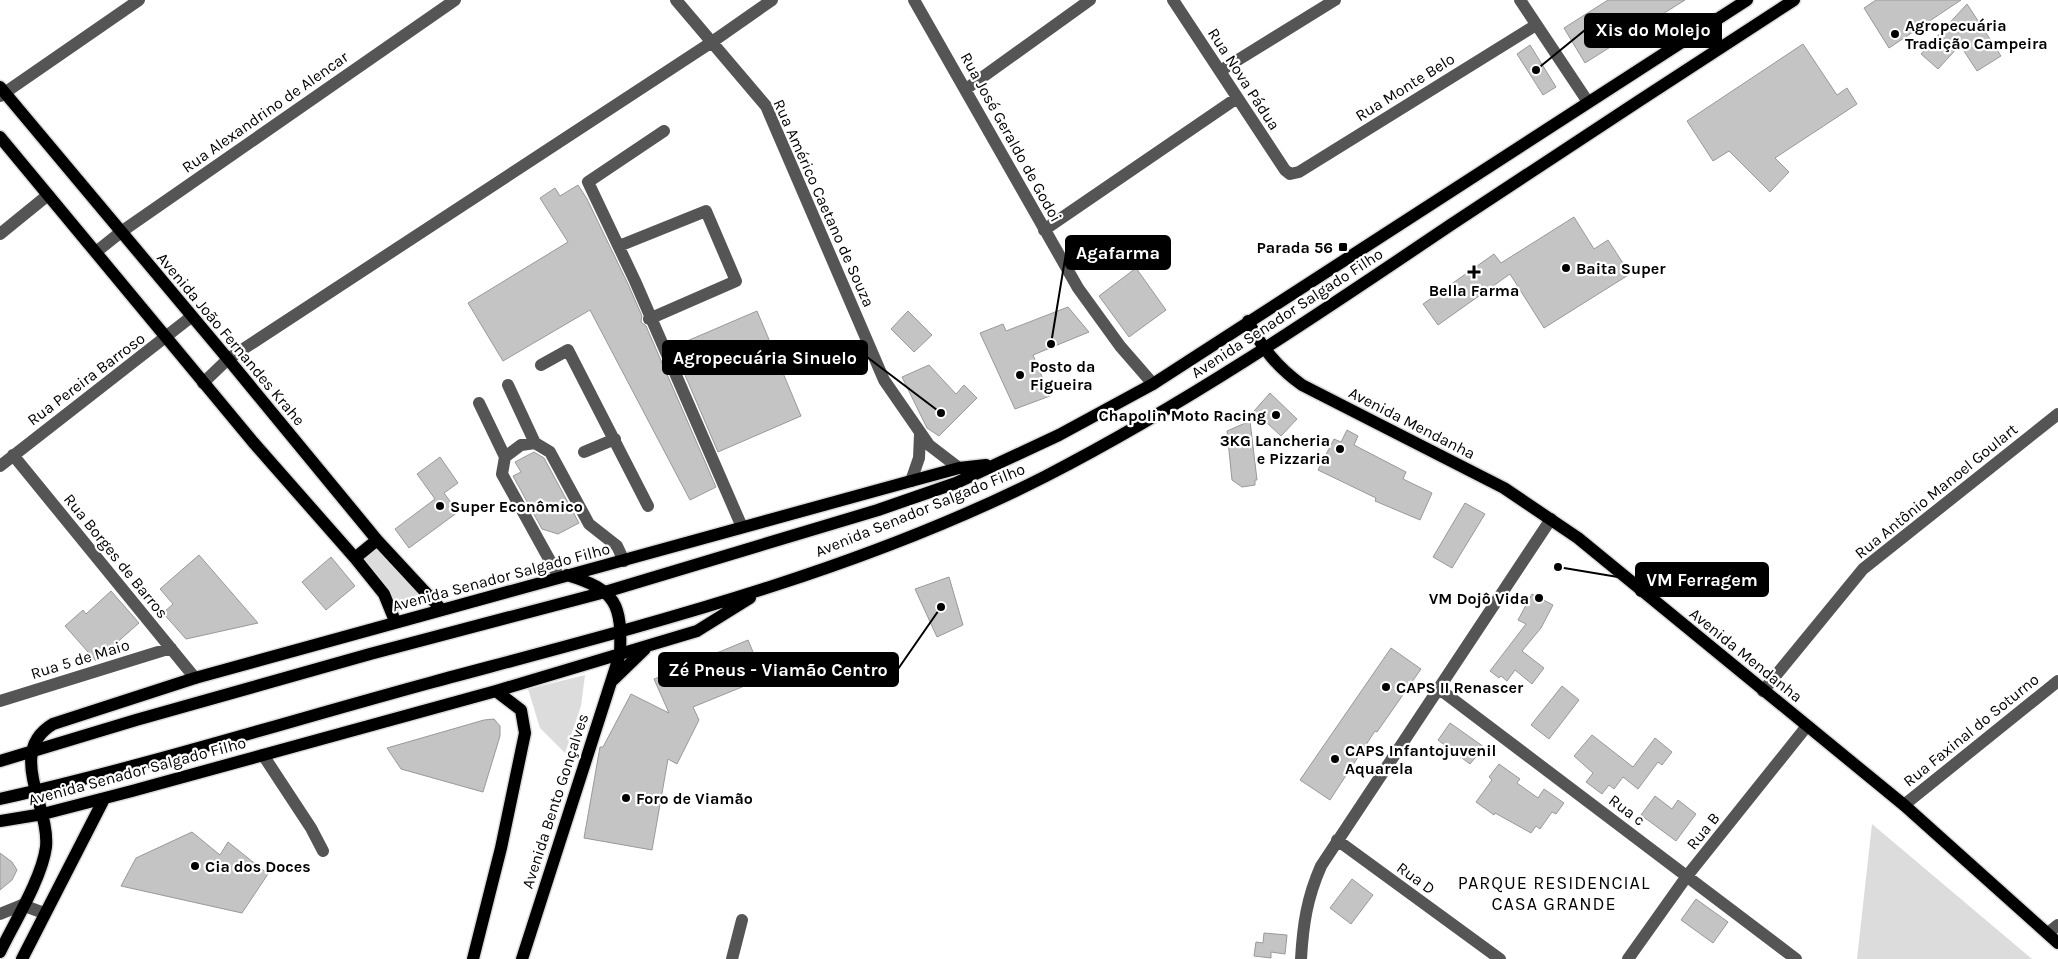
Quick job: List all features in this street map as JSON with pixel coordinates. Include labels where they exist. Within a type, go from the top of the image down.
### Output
[{"type":"main road","name":"Avenida Senador Salgado Filho","points":[[0,761],[154,714],[605,592],[878,510],[956,483],[1059,435],[1153,384],[1747,0]]},
{"type":"main road","name":"Avenida Senador Salgado Filho","points":[[0,800],[763,590],[879,548],[969,511],[1045,476],[1167,409],[1264,350],[1552,158],[1794,0]]},
{"type":"main road","name":"Avenida João Fernandes Krahe","points":[[2,92],[228,359],[376,540],[441,609]]},
{"type":"main road","points":[[0,137],[203,383],[355,558],[384,594],[396,621]]},
{"type":"main road","name":"Avenida Mendanha","points":[[1248,321],[1264,350],[1282,370],[1302,385],[1504,488],[1578,538],[2053,929],[2058,943]]},
{"type":"main road","name":"Avenida Senador Salgado Filho","points":[[32,752],[38,736],[53,724],[195,678],[396,621],[624,561],[959,468],[996,464]]},
{"type":"main road","points":[[355,558],[376,540]]},
{"type":"main road","points":[[563,576],[583,580],[605,592]]},
{"type":"main road","name":"Avenida Senador Salgado Filho","points":[[0,821],[43,814],[104,799],[496,691],[697,631],[763,590]]},
{"type":"main road","name":"Avenida Bento Gonçalves","points":[[522,959],[608,686],[620,654],[621,630],[618,609],[605,592]]},
{"type":"main road","points":[[608,686],[627,664],[650,645]]},
{"type":"main road","points":[[473,959],[525,733],[521,710],[496,691]]},
{"type":"main road","points":[[0,952],[35,880],[46,848],[43,814],[30,773],[32,752]]},
{"type":"main road","points":[[22,959],[104,799]]},
{"type":"street","points":[[2,92],[139,0]]},
{"type":"street","name":"Rua Alexandrino de Alencar","points":[[96,252],[121,232],[455,0]]},
{"type":"street","name":"Rua Américo Caetano de Souza","points":[[676,0],[766,106],[884,380],[920,434],[938,454],[959,468]]},
{"type":"street","points":[[203,383],[228,359],[712,42],[772,0]]},
{"type":"street","name":"Rua José Geraldo de Godoi","points":[[914,0],[1078,288],[1120,346],[1153,384]]},
{"type":"street","points":[[966,89],[1090,0]]},
{"type":"street","name":"Rua Nova Pádua","points":[[1173,0],[1285,170],[1290,174]]},
{"type":"street","points":[[1220,71],[1335,0]]},
{"type":"street","points":[[1520,0],[1588,102]]},
{"type":"street","name":"Rua Monte Belo","points":[[1290,174],[1299,172],[1536,24]]},
{"type":"street","points":[[1044,230],[1237,98]]},
{"type":"street","points":[[664,131],[588,182],[742,527]]},
{"type":"street","points":[[0,234],[48,196]]},
{"type":"street","points":[[618,246],[706,211],[736,281],[649,319]]},
{"type":"street","name":"Rua Pereira Barroso","points":[[0,466],[191,317]]},
{"type":"street","points":[[541,365],[568,350],[648,506]]},
{"type":"street","points":[[508,385],[535,443],[550,452],[588,524],[617,546],[624,561]]},
{"type":"street","points":[[479,403],[505,457],[502,474],[563,576]]},
{"type":"street","name":"Rua Antônio Manoel Goulart","points":[[1763,691],[1863,569],[2058,414]]},
{"type":"street","points":[[911,481],[919,458],[920,434]]},
{"type":"street","points":[[584,452],[615,440]]},
{"type":"street","points":[[505,457],[521,445],[535,443]]},
{"type":"street","name":"Rua Borges de Barros","points":[[13,455],[195,678]]},
{"type":"street","points":[[1301,959],[1303,924],[1309,893],[1321,866],[1551,520]]},
{"type":"street","name":"Rua 5 de Maio","points":[[0,701],[171,648]]},
{"type":"street","name":"Rua Faxinal do Soturno","points":[[1904,805],[2058,681]]},
{"type":"street","name":"Rua c","points":[[1438,688],[1796,959]]},
{"type":"street","name":"Rua B","points":[[1628,959],[1687,876],[1807,726]]},
{"type":"street","points":[[263,754],[311,828],[323,851]]},
{"type":"street","name":"Rua D","points":[[1337,840],[1500,959]]},
{"type":"street","points":[[0,914],[22,906],[44,913]]},
{"type":"street","points":[[732,959],[742,920]]},
{"type":"shaded area","points":[[377,543],[419,594],[392,604],[360,559]]},
{"type":"shaded area","points":[[585,675],[581,706],[565,753],[540,728],[528,689]]},
{"type":"shaded area","points":[[1872,824],[2032,959],[1857,959]]},
{"type":"building","points":[[1608,0],[1685,0],[1585,63],[1564,28]]},
{"type":"building","name":"Agropecuária Tradição Campeira","points":[[1876,0],[1961,0],[1889,48],[1864,8]]},
{"type":"building","points":[[1967,4],[2001,56],[1977,71],[1960,45],[1938,69],[1921,54]]},
{"type":"building","points":[[1803,44],[1837,95],[1847,88],[1857,104],[1775,158],[1789,172],[1770,192],[1729,151],[1713,161],[1687,121]]},
{"type":"building","points":[[1530,45],[1556,87],[1543,95],[1517,54]]},
{"type":"building","points":[[578,185],[587,199],[628,284],[642,316],[641,322],[646,326],[716,487],[690,500],[590,310],[503,361],[468,303],[568,242],[540,198],[555,188],[560,196]]},
{"type":"building","name":"Baita Super","points":[[1574,217],[1594,249],[1608,240],[1630,274],[1544,328],[1510,274],[1438,325],[1423,304],[1494,254],[1501,263]]},
{"type":"building","points":[[1136,268],[1166,310],[1129,337],[1099,296]]},
{"type":"building","name":"Posto da Figueira","points":[[1068,307],[1089,332],[1033,355],[1050,396],[1015,409],[980,333],[1003,324],[1006,331]]},
{"type":"building","points":[[757,311],[801,416],[718,452],[673,347]]},
{"type":"building","points":[[908,311],[932,335],[914,352],[891,329]]},
{"type":"building","points":[[929,365],[956,394],[964,385],[977,398],[939,436],[927,428],[902,377]]},
{"type":"building","name":"Chapolin Moto Racing","points":[[1270,393],[1297,419],[1281,436],[1254,411]]},
{"type":"building","points":[[1250,421],[1257,480],[1255,480],[1255,485],[1242,487],[1232,480],[1227,431]]},
{"type":"building","points":[[1347,430],[1358,436],[1354,445],[1406,472],[1403,479],[1432,493],[1420,520],[1375,501],[1376,498],[1318,470],[1334,439],[1341,442]]},
{"type":"building","points":[[534,452],[544,458],[579,523],[558,534],[542,529],[513,476],[521,472],[515,462]]},
{"type":"building","name":"Super Econômico","points":[[440,457],[458,483],[444,493],[458,512],[409,548],[395,529],[435,499],[417,474]]},
{"type":"building","points":[[1465,503],[1485,514],[1452,568],[1433,557]]},
{"type":"building","points":[[199,555],[258,623],[186,639],[163,613],[173,604],[160,589]]},
{"type":"building","points":[[331,557],[355,586],[326,610],[302,582]]},
{"type":"building","points":[[949,577],[963,625],[937,637],[915,589]]},
{"type":"building","points":[[111,591],[139,623],[96,661],[65,626],[83,610],[86,614]]},
{"type":"building","points":[[1532,594],[1553,605],[1541,628],[1522,651],[1544,668],[1532,684],[1515,670],[1507,681],[1490,671],[1526,624],[1518,620]]},
{"type":"building","points":[[748,640],[764,678],[693,707],[699,720],[677,764],[668,759],[652,850],[584,838],[600,747],[603,747],[631,694],[669,713],[654,679]]},
{"type":"building","points":[[1391,648],[1421,669],[1377,732],[1375,731],[1330,800],[1300,780]]},
{"type":"building","points":[[1562,686],[1579,700],[1549,739],[1531,725]]},
{"type":"building","points":[[494,719],[500,726],[500,736],[483,792],[401,769],[387,748],[484,720]]},
{"type":"building","points":[[1450,723],[1484,747],[1470,764],[1438,740]]},
{"type":"building","points":[[1592,735],[1633,767],[1655,738],[1672,752],[1662,765],[1658,762],[1638,789],[1623,777],[1614,789],[1609,785],[1602,794],[1586,782],[1593,773],[1574,756]]},
{"type":"building","points":[[1499,764],[1520,779],[1517,783],[1538,798],[1544,789],[1564,803],[1556,814],[1552,812],[1540,829],[1536,826],[1531,833],[1495,813],[1494,815],[1476,802],[1492,780],[1489,777]]},
{"type":"building","points":[[1655,796],[1672,809],[1678,800],[1696,814],[1676,841],[1641,815]]},
{"type":"building","name":"Cia dos Doces","points":[[192,832],[220,855],[228,842],[268,874],[242,913],[121,886],[136,858]]},
{"type":"building","points":[[0,853],[12,862],[17,870],[12,880],[0,890]]},
{"type":"building","points":[[1352,879],[1373,895],[1351,924],[1330,908]]},
{"type":"building","points":[[1696,899],[1728,922],[1713,943],[1681,920]]},
{"type":"building","points":[[1264,933],[1287,935],[1285,954],[1271,952],[1271,958],[1254,956],[1256,942],[1263,943]]},
{"type":"place","name":"Agropecuária Tradição Campeira","points":[[1895,34]]},
{"type":"place","name":"Xis do Molejo","points":[[1536,70]]},
{"type":"place","name":"Parada 56","points":[[1343,247]]},
{"type":"place","name":"Baita Super","points":[[1566,268]]},
{"type":"place","name":"Bella Farma","points":[[1474,272]]},
{"type":"place","name":"Agafarma","points":[[1051,344]]},
{"type":"place","name":"Posto da Figueira","points":[[1020,375]]},
{"type":"place","name":"Agropecuária Sinuelo","points":[[941,413]]},
{"type":"place","name":"Chapolin Moto Racing","points":[[1276,415]]},
{"type":"place","name":"3KG Lancheria e Pizzaria","points":[[1340,449]]},
{"type":"place","name":"Super Econômico","points":[[440,506]]},
{"type":"place","name":"VM Ferragem","points":[[1558,567]]},
{"type":"place","name":"VM Dojô Vida","points":[[1539,598]]},
{"type":"place","name":"Zé Pneus - Viamão Centro","points":[[941,607]]},
{"type":"place","name":"CAPS II Renascer","points":[[1386,687]]},
{"type":"place","name":"CAPS Infantojuvenil Aquarela","points":[[1335,759]]},
{"type":"place","name":"Foro de Viamão","points":[[626,798]]},
{"type":"place","name":"Cia dos Doces","points":[[195,866]]},
{"type":"district","name":"PARQUE RESIDENCIAL CASA GRANDE","points":[[1554,893]]}]
